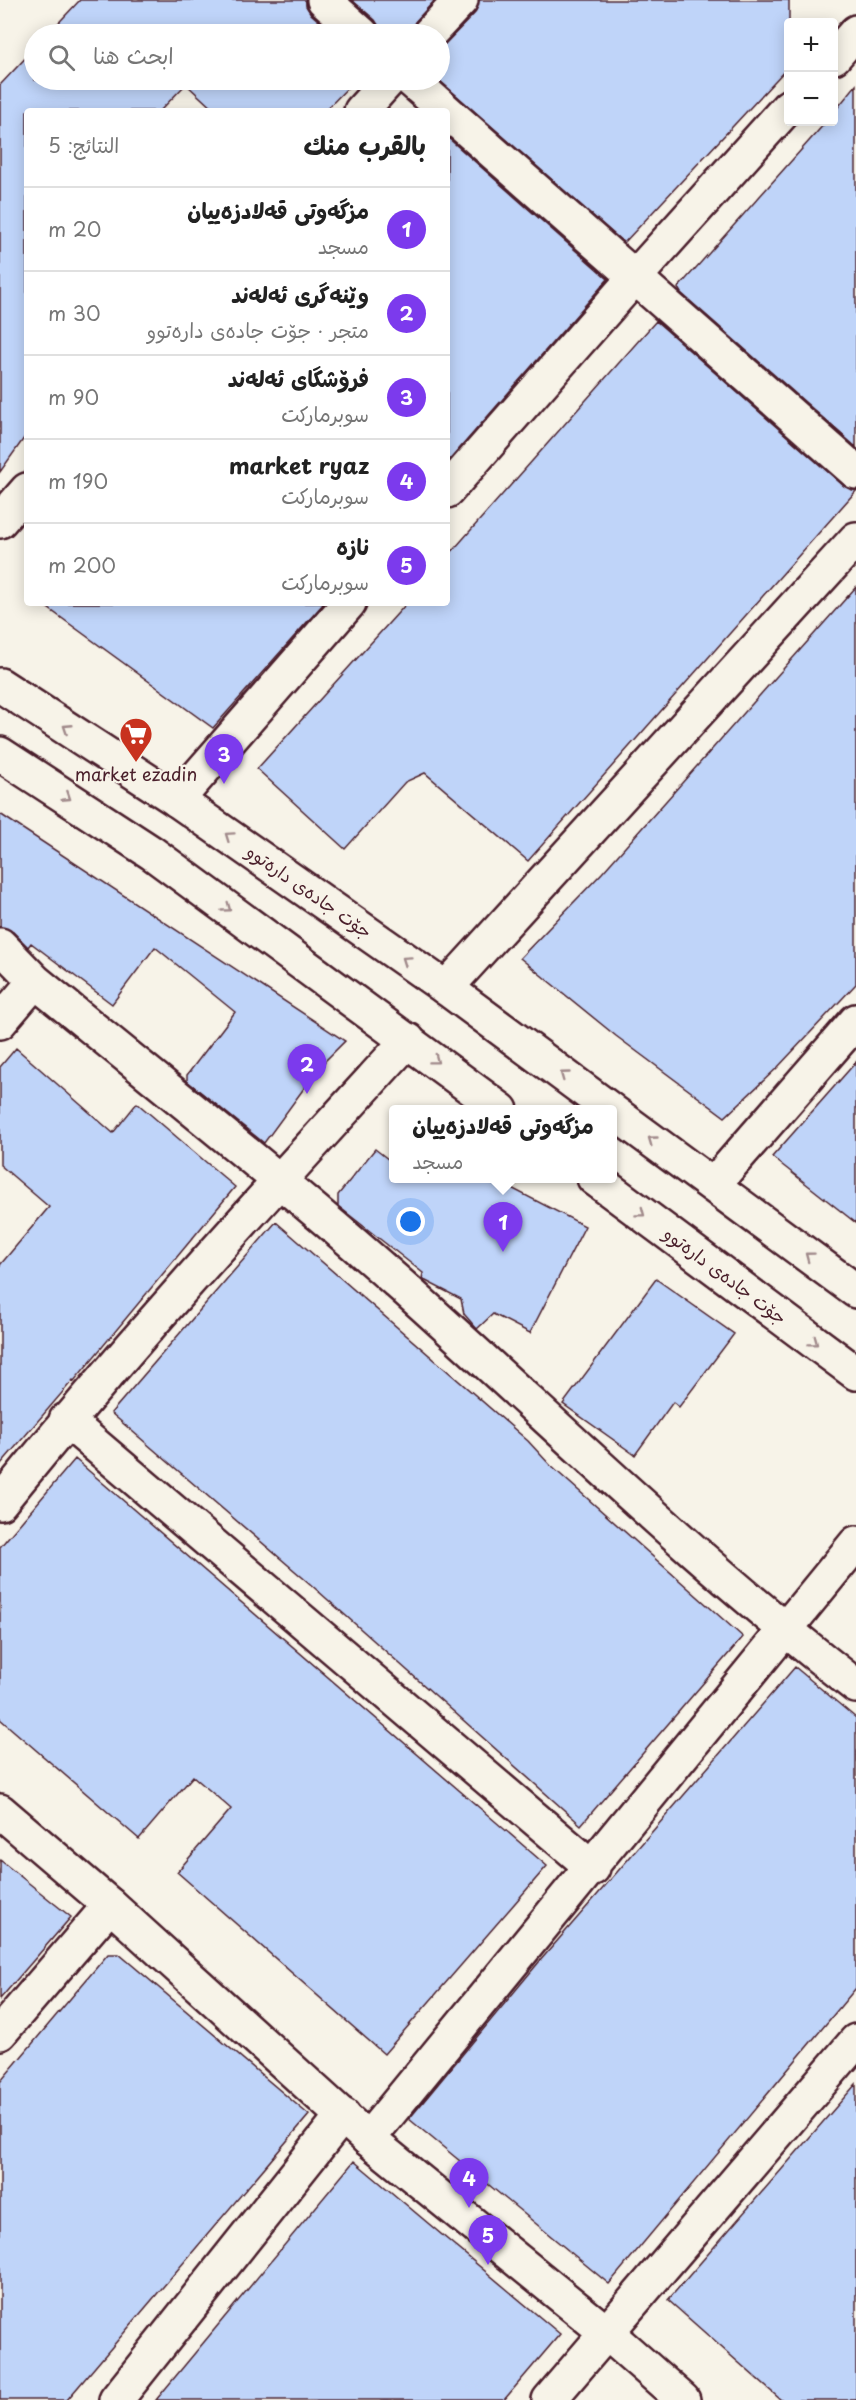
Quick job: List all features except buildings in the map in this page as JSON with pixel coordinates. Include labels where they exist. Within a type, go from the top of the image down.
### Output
[{"type":"street","points":[[324,0],[351,24]]},
{"type":"street","points":[[438,24],[461,0]]},
{"type":"street","points":[[838,52],[856,32]]},
{"type":"street","points":[[364,108],[379,90]]},
{"type":"street","points":[[422,90],[443,108]]},
{"type":"street","points":[[450,488],[635,277],[784,113]]},
{"type":"street","points":[[450,114],[856,472]]},
{"type":"street","points":[[0,521],[24,493]]},
{"type":"street","points":[[446,988],[856,539]]},
{"type":"street","points":[[177,800],[346,606]]},
{"type":"street","name":"جۆت جادەی دارەتوو","points":[[0,685],[177,800],[446,988],[605,1105]]},
{"type":"street","points":[[0,754],[152,852],[494,1105]]},
{"type":"street","points":[[0,945],[35,981],[278,1180],[402,1286],[785,1631],[856,1686]]},
{"type":"street","points":[[0,1022],[35,981]]},
{"type":"street","points":[[713,1185],[856,1021]]},
{"type":"street","points":[[0,1503],[66,1420],[278,1180],[408,1040]]},
{"type":"street","name":"جۆت جادەی دارەتوو","points":[[617,1114],[856,1291]]},
{"type":"street","name":"جۆت جادەی دارەتوو","points":[[599,1183],[856,1373]]},
{"type":"street","points":[[66,1420],[592,1868]]},
{"type":"street","points":[[368,2139],[856,1543]]},
{"type":"street","points":[[0,1811],[110,1905],[368,2139],[608,2333],[683,2400]]},
{"type":"street","points":[[0,2033],[110,1905]]},
{"type":"street","points":[[549,2400],[856,2041]]},
{"type":"street","points":[[116,2400],[343,2115]]},
{"type":"place","name":"market ezadin","points":[[136,763]]},
{"type":"place","name":"فرۆشگای ئەلەند","points":[[224,784]]},
{"type":"place","name":"وێنەگری ئەلەند","points":[[307,1094]]},
{"type":"place","name":"مزگەوتی قەلادزەییان","points":[[503,1252]]},
{"type":"place","name":"market ryaz","points":[[469,2208]]},
{"type":"place","name":"نازە","points":[[488,2265]]}]
